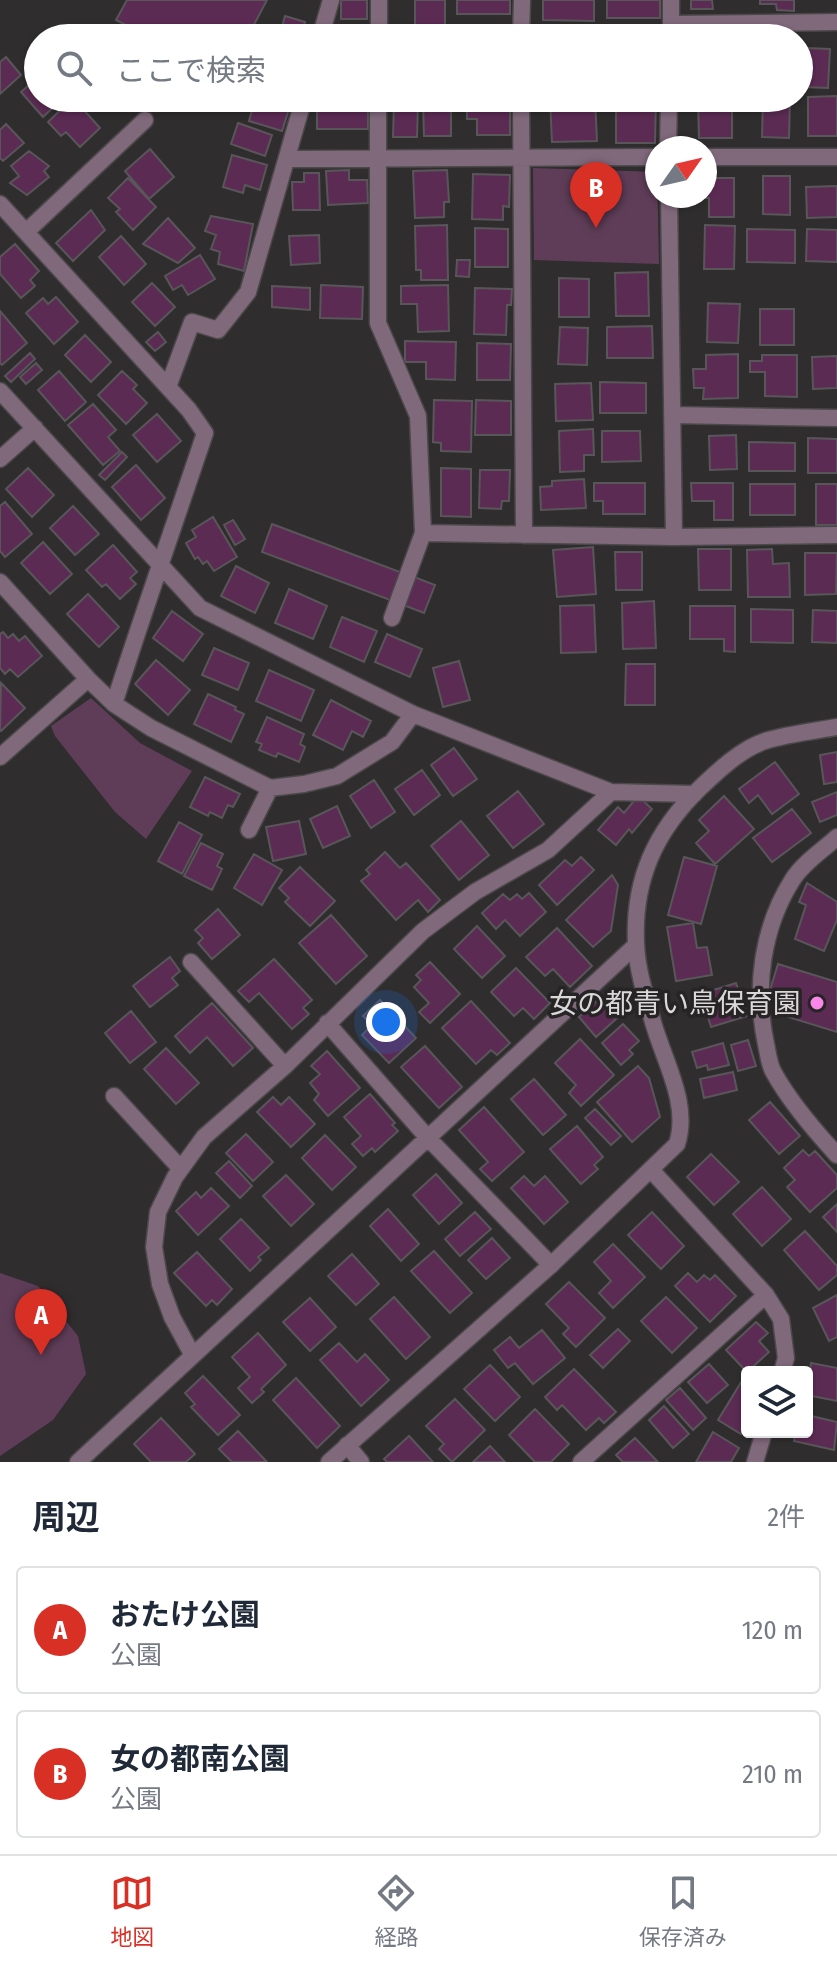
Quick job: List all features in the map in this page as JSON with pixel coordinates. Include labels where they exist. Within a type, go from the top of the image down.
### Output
[{"type":"street","points":[[324,24],[331,0]]},
{"type":"street","points":[[379,0],[379,24]]},
{"type":"street","points":[[521,24],[522,0]]},
{"type":"street","points":[[671,0],[671,24]]},
{"type":"street","points":[[800,24],[837,22]]},
{"type":"street","points":[[168,387],[192,322],[218,330],[248,292],[300,112]]},
{"type":"street","points":[[378,112],[378,323],[418,416],[423,533],[392,618]]},
{"type":"street","points":[[521,112],[524,535]]},
{"type":"street","points":[[668,136],[669,112]]},
{"type":"street","points":[[26,232],[145,120]]},
{"type":"street","points":[[287,159],[645,157]]},
{"type":"street","points":[[717,157],[837,157]]},
{"type":"street","points":[[0,204],[168,387],[205,433],[170,541],[158,565],[114,704]]},
{"type":"street","points":[[669,208],[674,537]]},
{"type":"street","points":[[0,391],[200,608],[413,714],[611,792],[694,794]]},
{"type":"street","points":[[673,415],[837,418]]},
{"type":"street","points":[[0,459],[35,428]]},
{"type":"street","points":[[423,533],[674,537],[837,535]]},
{"type":"street","points":[[0,582],[114,704],[151,728],[270,788],[337,776],[392,742],[413,714]]},
{"type":"street","points":[[0,757],[88,679]]},
{"type":"street","points":[[329,1462],[551,1265],[677,1144],[683,1128],[682,1119],[654,1025],[636,945],[639,887],[656,844],[673,815],[724,765],[763,742],[837,727]]},
{"type":"street","points":[[249,830],[270,788]]},
{"type":"street","points":[[192,1354],[164,1295],[154,1247],[158,1212],[181,1169],[204,1137],[285,1066],[423,931],[475,892],[548,850],[611,792]]},
{"type":"street","points":[[837,837],[794,876],[774,915],[765,945],[762,1027],[772,1071],[837,1155]]},
{"type":"street","points":[[78,1462],[636,945]]},
{"type":"street","points":[[191,962],[285,1066]]},
{"type":"street","points":[[327,1023],[427,1137],[551,1265]]},
{"type":"street","points":[[114,1096],[181,1169]]},
{"type":"street","points":[[652,1171],[766,1295],[781,1319],[786,1358],[784,1366]]},
{"type":"street","points":[[581,1462],[766,1295]]},
{"type":"street","points":[[755,1462],[762,1438]]},
{"type":"street","points":[[347,1445],[361,1462]]},
{"type":"shaded area","points":[[533,168],[645,172],[645,208],[658,208],[659,264],[534,260]]},
{"type":"shaded area","points":[[91,698],[140,743],[192,771],[146,839],[115,812],[55,736],[51,726]]},
{"type":"shaded area","points":[[0,1273],[38,1286],[78,1336],[86,1374],[53,1420],[0,1456]]},
{"type":"building","points":[[127,0],[267,0],[254,24],[124,24],[116,20]]},
{"type":"building","points":[[341,0],[367,0],[367,19],[341,19]]},
{"type":"building","points":[[415,0],[445,0],[445,24],[415,24]]},
{"type":"building","points":[[457,0],[510,0],[510,14],[457,14]]},
{"type":"building","points":[[543,0],[594,0],[594,21],[543,20]]},
{"type":"building","points":[[607,0],[660,0],[660,18],[607,18]]},
{"type":"building","points":[[691,0],[712,0],[713,9],[691,9]]},
{"type":"building","points":[[760,0],[794,0],[794,11],[777,10],[776,4],[760,4]]},
{"type":"building","points":[[285,16],[305,22],[304,24],[283,24]]},
{"type":"building","points":[[813,48],[830,49],[828,88],[813,87]]},
{"type":"building","points":[[6,57],[21,75],[0,94],[0,62]]},
{"type":"building","points":[[837,96],[837,136],[808,136],[808,112],[813,112],[813,97]]},
{"type":"building","points":[[58,112],[86,112],[100,128],[80,147],[66,132],[61,136],[48,122]]},
{"type":"building","points":[[251,112],[288,112],[282,131],[249,121]]},
{"type":"building","points":[[317,112],[368,112],[368,129],[317,129]]},
{"type":"building","points":[[394,112],[418,112],[417,137],[393,137]]},
{"type":"building","points":[[423,112],[451,112],[451,136],[424,136]]},
{"type":"building","points":[[467,112],[510,112],[510,135],[477,135],[477,119],[467,119]]},
{"type":"building","points":[[551,112],[596,112],[597,141],[552,142]]},
{"type":"building","points":[[616,112],[656,112],[655,136],[645,136],[645,143],[616,143]]},
{"type":"building","points":[[698,112],[732,112],[732,138],[699,136]]},
{"type":"building","points":[[763,112],[790,112],[789,138],[762,137]]},
{"type":"building","points":[[238,123],[272,135],[265,156],[231,144]]},
{"type":"building","points":[[6,124],[24,143],[3,161],[0,158],[0,130]]},
{"type":"building","points":[[150,149],[174,177],[149,199],[125,171]]},
{"type":"building","points":[[29,151],[49,166],[44,171],[49,177],[27,195],[10,183],[19,176],[11,166]]},
{"type":"building","points":[[232,155],[267,165],[260,190],[245,185],[243,193],[223,187]]},
{"type":"building","points":[[349,170],[349,180],[367,180],[368,203],[328,205],[326,171]]},
{"type":"building","points":[[447,170],[449,202],[444,202],[444,217],[415,218],[413,171]]},
{"type":"building","points":[[304,173],[319,173],[320,210],[293,210],[292,182],[304,182]]},
{"type":"building","points":[[473,174],[510,175],[509,207],[503,206],[503,220],[472,219]]},
{"type":"building","points":[[763,176],[790,176],[790,215],[763,214]]},
{"type":"building","points":[[128,178],[156,207],[133,230],[116,212],[120,209],[108,198]]},
{"type":"building","points":[[717,178],[734,178],[734,217],[709,217],[709,208],[717,208]]},
{"type":"building","points":[[837,186],[837,217],[807,218],[806,187]]},
{"type":"building","points":[[91,210],[105,230],[73,261],[56,243]]},
{"type":"building","points":[[211,216],[253,224],[244,271],[218,264],[220,252],[211,249],[216,235],[205,231]]},
{"type":"building","points":[[168,218],[195,248],[178,263],[143,244]]},
{"type":"building","points":[[447,225],[448,280],[421,280],[421,270],[416,270],[415,226]]},
{"type":"building","points":[[705,225],[735,226],[734,269],[704,269]]},
{"type":"building","points":[[475,228],[508,229],[508,267],[475,267]]},
{"type":"building","points":[[747,229],[795,230],[795,263],[747,262]]},
{"type":"building","points":[[807,229],[837,230],[837,262],[806,261]]},
{"type":"building","points":[[319,235],[320,263],[291,265],[289,236]]},
{"type":"building","points":[[121,236],[146,264],[124,285],[99,257]]},
{"type":"building","points":[[15,244],[39,271],[30,280],[35,286],[21,298],[0,274],[0,257]]},
{"type":"building","points":[[200,255],[215,279],[188,295],[182,285],[173,290],[165,276]]},
{"type":"building","points":[[457,260],[470,260],[469,277],[456,276]]},
{"type":"building","points":[[648,272],[649,316],[616,316],[615,273]]},
{"type":"building","points":[[559,278],[589,279],[589,317],[559,317]]},
{"type":"building","points":[[152,283],[175,307],[155,326],[132,302]]},
{"type":"building","points":[[321,285],[363,287],[362,319],[320,318]]},
{"type":"building","points":[[448,285],[449,331],[418,332],[417,304],[401,304],[401,286]]},
{"type":"building","points":[[272,286],[310,288],[310,310],[272,307]]},
{"type":"building","points":[[475,288],[512,289],[511,305],[507,305],[506,335],[474,334]]},
{"type":"building","points":[[56,297],[78,322],[54,344],[26,313],[43,298],[48,304]]},
{"type":"building","points":[[708,303],[740,304],[738,343],[707,342]]},
{"type":"building","points":[[760,309],[794,309],[794,345],[760,345]]},
{"type":"building","points":[[0,311],[27,343],[2,365],[0,363]]},
{"type":"building","points":[[652,326],[653,358],[607,358],[607,327]]},
{"type":"building","points":[[560,327],[588,328],[587,365],[558,364]]},
{"type":"building","points":[[158,332],[166,342],[155,351],[146,342]]},
{"type":"building","points":[[85,335],[111,362],[91,382],[65,355]]},
{"type":"building","points":[[405,341],[456,342],[455,380],[426,379],[426,362],[405,362]]},
{"type":"building","points":[[477,343],[511,344],[510,380],[477,380]]},
{"type":"building","points":[[30,353],[35,359],[11,382],[5,376]]},
{"type":"building","points":[[738,354],[738,398],[703,399],[704,388],[694,388],[693,369],[706,369],[706,355]]},
{"type":"building","points":[[762,355],[797,355],[797,397],[765,396],[765,372],[750,372],[750,361],[762,361]]},
{"type":"building","points":[[837,356],[837,388],[813,389],[812,357]]},
{"type":"building","points":[[36,363],[42,370],[26,384],[20,377]]},
{"type":"building","points":[[59,371],[86,402],[65,421],[38,390]]},
{"type":"building","points":[[122,371],[137,385],[133,389],[147,403],[126,424],[98,395]]},
{"type":"building","points":[[600,382],[646,383],[646,413],[600,413]]},
{"type":"building","points":[[591,383],[593,420],[556,421],[555,384]]},
{"type":"building","points":[[434,400],[472,401],[471,452],[441,451],[441,443],[433,442]]},
{"type":"building","points":[[476,400],[511,401],[511,435],[475,435]]},
{"type":"building","points":[[93,404],[116,430],[108,437],[120,451],[103,465],[68,425]]},
{"type":"building","points":[[157,414],[181,441],[157,462],[133,435]]},
{"type":"building","points":[[593,429],[594,455],[584,455],[584,471],[560,472],[559,431]]},
{"type":"building","points":[[602,431],[640,431],[641,461],[602,462]]},
{"type":"building","points":[[736,435],[737,469],[710,470],[709,436]]},
{"type":"building","points":[[808,438],[837,439],[837,473],[808,473]]},
{"type":"building","points":[[749,442],[795,443],[795,471],[749,471]]},
{"type":"building","points":[[122,452],[127,457],[105,480],[99,475]]},
{"type":"building","points":[[136,465],[165,498],[141,520],[112,487]]},
{"type":"building","points":[[28,468],[54,495],[32,517],[6,489]]},
{"type":"building","points":[[441,468],[471,469],[471,517],[441,516]]},
{"type":"building","points":[[480,470],[510,470],[509,501],[502,501],[501,509],[479,508]]},
{"type":"building","points":[[584,479],[586,508],[541,510],[540,487],[552,486],[552,481]]},
{"type":"building","points":[[594,483],[645,483],[645,514],[603,514],[603,501],[594,501]]},
{"type":"building","points":[[691,483],[733,483],[733,520],[714,520],[714,501],[692,501]]},
{"type":"building","points":[[750,484],[795,484],[795,515],[750,515]]},
{"type":"building","points":[[816,484],[837,484],[837,525],[816,525]]},
{"type":"building","points":[[5,502],[32,534],[5,557],[0,551],[0,506]]},
{"type":"building","points":[[73,506],[99,534],[75,555],[50,528]]},
{"type":"building","points":[[213,517],[237,557],[214,571],[207,561],[203,564],[198,557],[195,559],[186,543],[196,537],[192,530]]},
{"type":"building","points":[[233,520],[245,539],[235,545],[224,525]]},
{"type":"building","points":[[272,524],[408,575],[398,603],[262,552]]},
{"type":"building","points":[[43,542],[72,574],[50,594],[21,563]]},
{"type":"building","points":[[113,545],[137,572],[130,578],[136,584],[120,599],[106,584],[102,587],[86,570]]},
{"type":"building","points":[[593,547],[596,594],[557,597],[553,550]]},
{"type":"building","points":[[698,549],[731,549],[731,590],[699,590]]},
{"type":"building","points":[[772,549],[773,564],[789,563],[790,597],[748,597],[747,550]]},
{"type":"building","points":[[615,552],[642,552],[642,590],[616,590]]},
{"type":"building","points":[[805,553],[837,553],[836,594],[805,595]]},
{"type":"building","points":[[236,566],[269,583],[255,613],[221,596]]},
{"type":"building","points":[[409,575],[435,585],[424,613],[398,603]]},
{"type":"building","points":[[289,589],[327,606],[313,639],[275,623]]},
{"type":"building","points":[[88,594],[119,627],[99,647],[67,614]]},
{"type":"building","points":[[654,601],[656,648],[623,649],[622,603]]},
{"type":"building","points":[[594,605],[596,652],[561,653],[560,606]]},
{"type":"building","points":[[690,606],[735,606],[735,652],[724,651],[724,639],[690,639]]},
{"type":"building","points":[[751,609],[793,610],[793,643],[751,642]]},
{"type":"building","points":[[813,610],[837,611],[837,643],[812,642]]},
{"type":"building","points":[[172,611],[203,634],[183,661],[153,638]]},
{"type":"building","points":[[342,617],[377,631],[364,662],[330,647]]},
{"type":"building","points":[[3,632],[8,638],[13,634],[19,641],[25,636],[42,656],[18,677],[10,669],[5,674],[0,668],[0,634]]},
{"type":"building","points":[[387,634],[422,649],[410,677],[375,662]]},
{"type":"building","points":[[214,648],[249,663],[238,690],[202,675]]},
{"type":"building","points":[[156,660],[190,690],[168,715],[135,684]]},
{"type":"building","points":[[459,661],[470,700],[443,707],[433,668]]},
{"type":"building","points":[[626,664],[655,664],[655,705],[625,705]]},
{"type":"building","points":[[269,670],[314,690],[301,721],[256,701]]},
{"type":"building","points":[[1,683],[25,708],[1,731],[0,730]]},
{"type":"building","points":[[208,694],[244,714],[231,742],[194,724]]},
{"type":"building","points":[[331,700],[371,721],[363,737],[352,731],[343,750],[313,735]]},
{"type":"building","points":[[267,717],[304,734],[300,744],[305,747],[299,762],[278,753],[276,757],[259,750],[262,744],[256,742]]},
{"type":"building","points":[[454,748],[477,779],[453,796],[431,765]]},
{"type":"building","points":[[837,752],[837,782],[824,784],[820,755]]},
{"type":"building","points":[[775,762],[799,794],[772,814],[758,795],[749,803],[739,789]]},
{"type":"building","points":[[422,770],[440,795],[414,815],[395,789]]},
{"type":"building","points":[[205,777],[240,794],[233,807],[228,805],[222,818],[210,812],[208,816],[190,807]]},
{"type":"building","points":[[374,780],[395,812],[371,828],[350,796]]},
{"type":"building","points":[[518,791],[544,824],[513,848],[487,816]]},
{"type":"building","points":[[837,792],[837,815],[820,822],[812,802]]},
{"type":"building","points":[[638,796],[652,809],[632,833],[629,829],[616,845],[598,830],[618,807],[624,813]]},
{"type":"building","points":[[724,796],[754,829],[715,864],[696,843],[709,831],[699,820]]},
{"type":"building","points":[[337,806],[350,836],[323,848],[310,819]]},
{"type":"building","points":[[792,809],[811,833],[772,862],[753,838]]},
{"type":"building","points":[[299,821],[306,854],[273,861],[266,827]]},
{"type":"building","points":[[461,821],[489,855],[459,880],[431,846]]},
{"type":"building","points":[[179,822],[202,835],[182,874],[158,861]]},
{"type":"building","points":[[201,843],[223,854],[217,866],[222,869],[212,890],[184,876]]},
{"type":"building","points":[[385,852],[400,868],[406,863],[440,900],[428,912],[418,900],[396,920],[361,881],[370,874],[366,870]]},
{"type":"building","points":[[254,854],[282,870],[262,905],[234,888]]},
{"type":"building","points":[[581,857],[594,870],[557,905],[539,885],[565,860],[572,866]]},
{"type":"building","points":[[684,857],[717,866],[701,924],[668,915]]},
{"type":"building","points":[[300,867],[335,901],[310,926],[285,902],[289,898],[279,888]]},
{"type":"building","points":[[612,875],[618,885],[611,931],[593,947],[566,920]]},
{"type":"building","points":[[807,883],[837,902],[837,920],[824,951],[795,939],[806,905],[799,902]]},
{"type":"building","points":[[529,893],[546,912],[520,936],[505,920],[496,929],[482,913],[503,894],[510,900],[517,894],[522,899]]},
{"type":"building","points":[[218,909],[240,935],[212,959],[198,943],[203,938],[195,930]]},
{"type":"building","points":[[331,915],[367,956],[336,984],[299,943]]},
{"type":"building","points":[[693,923],[697,948],[707,947],[712,975],[676,981],[667,927]]},
{"type":"building","points":[[477,926],[505,956],[482,978],[454,949]]},
{"type":"building","points":[[557,928],[592,966],[570,987],[553,969],[545,976],[526,957]]},
{"type":"building","points":[[170,957],[180,971],[172,978],[178,985],[150,1007],[133,986]]},
{"type":"building","points":[[274,959],[312,1000],[303,1008],[309,1014],[292,1029],[259,993],[249,1002],[238,991]]},
{"type":"building","points":[[430,962],[460,994],[430,1023],[419,1012],[429,1003],[414,987],[421,980],[416,975]]},
{"type":"building","points":[[778,964],[837,982],[837,1032],[782,1015],[785,1004],[772,1000],[775,991],[770,990]]},
{"type":"building","points":[[516,968],[550,1003],[534,1019],[523,1008],[514,1016],[491,992]]},
{"type":"building","points":[[736,983],[747,1016],[711,1027],[701,994]]},
{"type":"building","points":[[610,995],[625,1011],[596,1037],[579,1017],[601,997],[604,1001]]},
{"type":"building","points":[[380,1000],[416,1038],[389,1063],[362,1035],[372,1025],[363,1016]]},
{"type":"building","points":[[471,1001],[510,1043],[497,1055],[491,1050],[476,1064],[442,1028]]},
{"type":"building","points":[[212,1003],[253,1048],[233,1066],[207,1037],[190,1053],[175,1036]]},
{"type":"building","points":[[131,1011],[156,1042],[130,1063],[105,1033]]},
{"type":"building","points":[[623,1024],[639,1041],[629,1050],[633,1054],[621,1065],[602,1043]]},
{"type":"building","points":[[580,1039],[614,1075],[581,1106],[569,1093],[576,1085],[555,1063]]},
{"type":"building","points":[[748,1040],[756,1066],[738,1071],[731,1045]]},
{"type":"building","points":[[723,1043],[729,1065],[708,1070],[707,1065],[697,1068],[692,1052]]},
{"type":"building","points":[[425,1046],[462,1087],[439,1108],[401,1067]]},
{"type":"building","points":[[166,1048],[199,1083],[176,1104],[144,1069]]},
{"type":"building","points":[[327,1051],[360,1088],[328,1116],[314,1100],[319,1094],[310,1083],[320,1074],[311,1066]]},
{"type":"building","points":[[638,1066],[649,1078],[660,1117],[632,1142],[597,1102]]},
{"type":"building","points":[[733,1072],[737,1090],[704,1098],[700,1079]]},
{"type":"building","points":[[534,1079],[566,1115],[543,1135],[511,1099]]},
{"type":"building","points":[[370,1094],[395,1123],[392,1125],[398,1131],[375,1152],[372,1148],[363,1156],[352,1144],[361,1136],[344,1117]]},
{"type":"building","points":[[273,1097],[281,1105],[289,1097],[315,1124],[291,1147],[257,1112]]},
{"type":"building","points":[[770,1102],[800,1136],[779,1154],[749,1120]]},
{"type":"building","points":[[484,1107],[524,1152],[492,1181],[480,1169],[488,1162],[459,1130]]},
{"type":"building","points":[[595,1109],[621,1136],[611,1145],[585,1118]]},
{"type":"building","points":[[577,1126],[603,1157],[594,1165],[598,1169],[581,1184],[550,1149]]},
{"type":"building","points":[[246,1134],[273,1162],[253,1181],[226,1153]]},
{"type":"building","points":[[325,1135],[356,1167],[332,1190],[302,1158]]},
{"type":"building","points":[[803,1150],[809,1156],[815,1151],[837,1175],[837,1188],[810,1212],[787,1187],[795,1180],[784,1168]]},
{"type":"building","points":[[711,1154],[739,1182],[714,1205],[687,1177]]},
{"type":"building","points":[[229,1161],[252,1186],[240,1198],[216,1173]]},
{"type":"building","points":[[436,1174],[462,1203],[439,1224],[413,1195]]},
{"type":"building","points":[[286,1175],[314,1204],[291,1226],[263,1196]]},
{"type":"building","points":[[524,1176],[534,1186],[545,1176],[568,1202],[544,1224],[511,1188]]},
{"type":"building","points":[[762,1187],[791,1219],[762,1246],[733,1214]]},
{"type":"building","points":[[211,1188],[229,1206],[198,1235],[176,1211],[196,1192],[201,1198]]},
{"type":"building","points":[[837,1204],[837,1232],[823,1217]]},
{"type":"building","points":[[388,1209],[419,1244],[401,1261],[370,1226]]},
{"type":"building","points":[[475,1212],[491,1229],[460,1256],[445,1239]]},
{"type":"building","points":[[652,1212],[684,1246],[661,1269],[628,1235]]},
{"type":"building","points":[[241,1219],[269,1248],[258,1257],[261,1260],[250,1271],[220,1239]]},
{"type":"building","points":[[805,1231],[837,1266],[837,1275],[819,1290],[784,1250]]},
{"type":"building","points":[[492,1238],[510,1258],[486,1279],[468,1260]]},
{"type":"building","points":[[613,1244],[645,1277],[613,1308],[599,1293],[611,1281],[594,1262]]},
{"type":"building","points":[[434,1251],[472,1293],[450,1313],[411,1271]]},
{"type":"building","points":[[197,1252],[232,1289],[217,1305],[212,1300],[206,1306],[174,1273]]},
{"type":"building","points":[[352,1254],[379,1284],[356,1305],[328,1276]]},
{"type":"building","points":[[688,1273],[697,1282],[704,1275],[710,1280],[715,1275],[736,1296],[710,1322],[675,1286]]},
{"type":"building","points":[[569,1282],[605,1318],[576,1347],[563,1334],[569,1328],[546,1304]]},
{"type":"building","points":[[837,1295],[837,1337],[829,1341],[813,1308]]},
{"type":"building","points":[[394,1297],[430,1337],[406,1359],[370,1319]]},
{"type":"building","points":[[666,1297],[697,1328],[672,1353],[641,1321]]},
{"type":"building","points":[[310,1298],[336,1327],[310,1351],[283,1322]]},
{"type":"building","points":[[756,1322],[768,1333],[759,1341],[769,1352],[754,1366],[741,1366],[726,1350]]},
{"type":"building","points":[[618,1329],[630,1341],[603,1368],[590,1355]]},
{"type":"building","points":[[542,1330],[565,1358],[533,1384],[515,1363],[508,1368],[494,1350],[510,1337],[519,1348]]},
{"type":"building","points":[[258,1333],[286,1365],[261,1389],[264,1392],[252,1403],[238,1388],[250,1377],[232,1357]]},
{"type":"building","points":[[339,1343],[357,1362],[365,1354],[389,1380],[361,1406],[320,1360]]},
{"type":"building","points":[[811,1363],[837,1368],[837,1401],[813,1396]]},
{"type":"building","points":[[709,1364],[728,1385],[707,1403],[688,1382]]},
{"type":"building","points":[[490,1365],[520,1397],[495,1421],[464,1389]]},
{"type":"building","points":[[574,1369],[616,1412],[604,1423],[599,1418],[586,1430],[562,1405],[557,1410],[545,1397]]},
{"type":"building","points":[[203,1376],[240,1415],[218,1435],[191,1407],[195,1404],[185,1393]]},
{"type":"building","points":[[296,1378],[340,1426],[317,1448],[273,1400]]},
{"type":"building","points":[[741,1382],[741,1434],[718,1420]]},
{"type":"building","points":[[680,1388],[706,1418],[693,1430],[666,1400]]},
{"type":"building","points":[[455,1399],[485,1430],[452,1462],[439,1449],[444,1444],[426,1426]]},
{"type":"building","points":[[664,1406],[689,1434],[673,1448],[649,1420]]},
{"type":"building","points":[[535,1409],[569,1444],[551,1462],[535,1462],[509,1435]]},
{"type":"building","points":[[813,1416],[837,1422],[834,1450],[794,1441],[795,1438],[813,1438]]},
{"type":"building","points":[[161,1418],[195,1454],[186,1462],[151,1462],[134,1444]]},
{"type":"building","points":[[238,1431],[267,1462],[232,1462],[219,1449]]},
{"type":"building","points":[[713,1432],[739,1448],[731,1462],[696,1462]]},
{"type":"building","points":[[409,1436],[433,1462],[387,1462],[384,1459]]},
{"type":"building","points":[[635,1438],[658,1462],[623,1462],[616,1455]]},
{"type":"building","points":[[490,1446],[505,1462],[473,1462]]},
{"type":"place","name":"女の都南公園","points":[[596,228]]},
{"type":"place","name":"女の都青い鳥保育園","points":[[817,1003]]},
{"type":"place","name":"おたけ公園","points":[[41,1355]]}]
